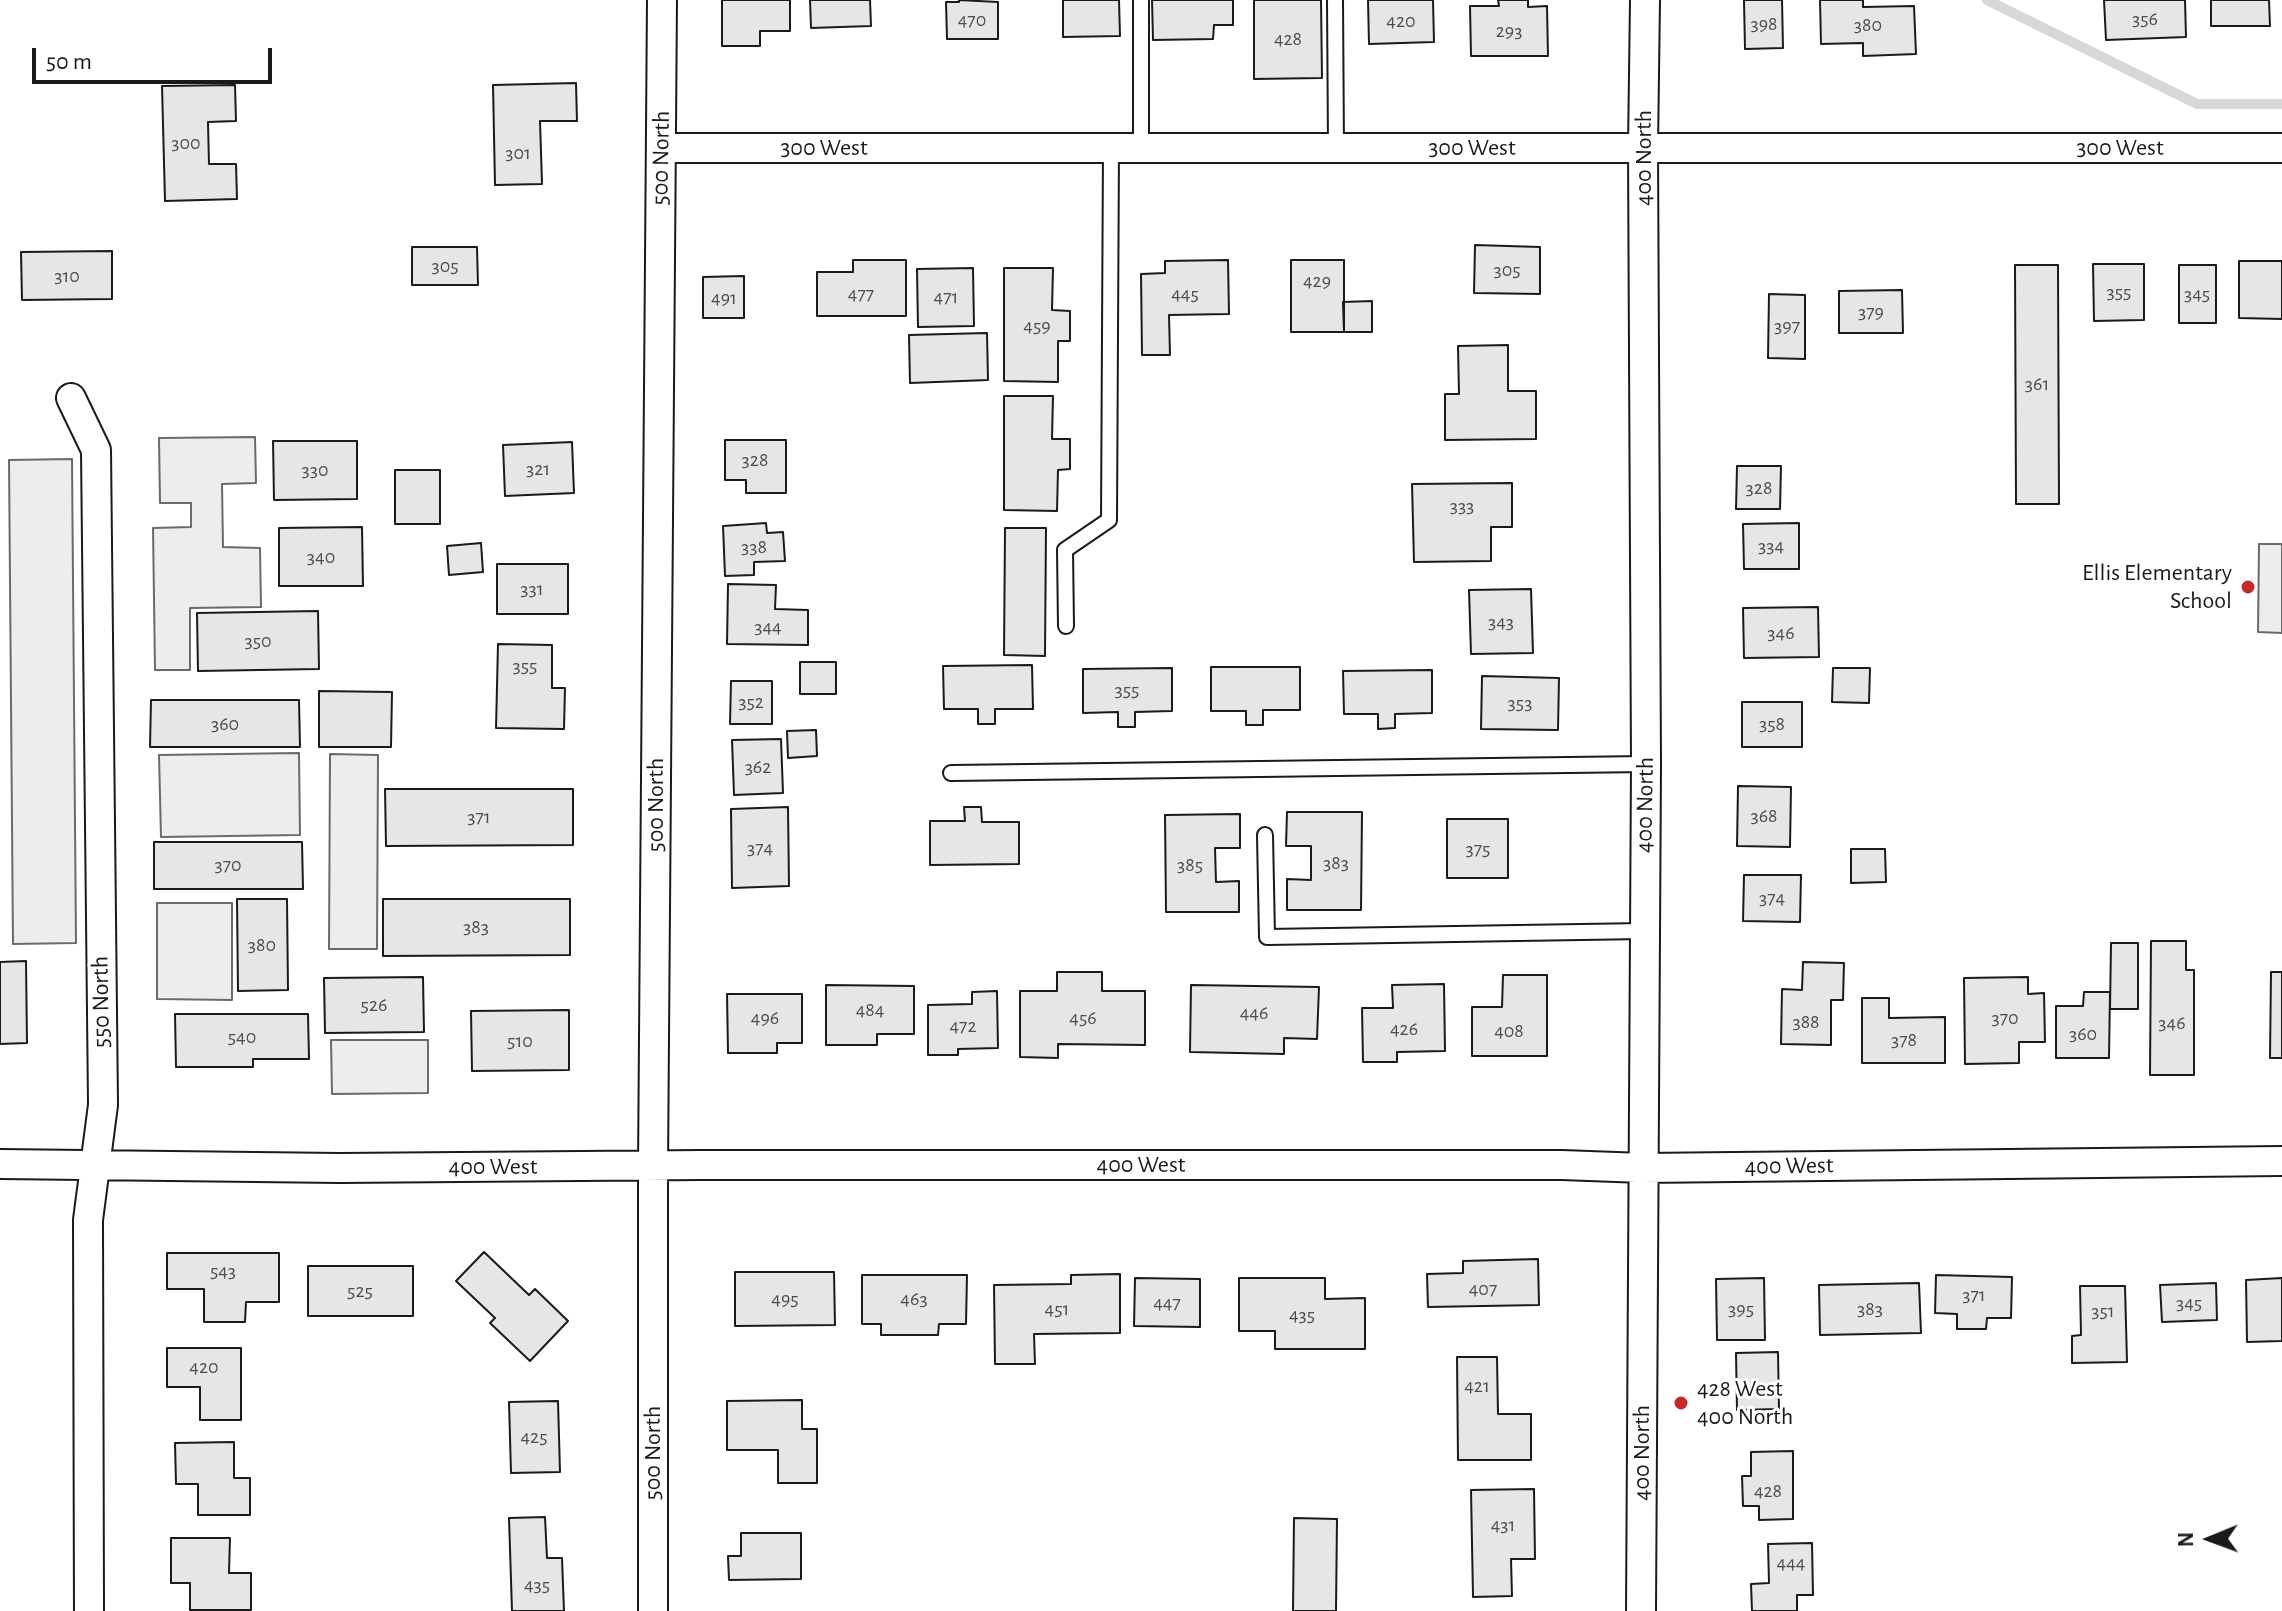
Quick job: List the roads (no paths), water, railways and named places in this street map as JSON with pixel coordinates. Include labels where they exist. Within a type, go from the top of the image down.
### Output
[{"type":"street","name":"500 North","points":[[653,1611],[653,1166],[662,0]]},
{"type":"street","name":"400 North","points":[[1641,1611],[1646,764],[1645,0]]},
{"type":"street","name":"300 West","points":[[662,148],[2282,148]]},
{"type":"street","name":"550 North","points":[[71,398],[96,450],[103,1105],[88,1220],[89,1611]]},
{"type":"street","name":"400 West","points":[[0,1164],[340,1168],[1562,1165],[1643,1168],[2282,1161]]},
{"type":"lane","points":[[1141,0],[1141,147]]},
{"type":"lane","points":[[1335,0],[1336,148]]},
{"type":"lane","points":[[1066,626],[1065,550],[1109,520],[1111,148]]},
{"type":"lane","points":[[951,773],[1646,764]]},
{"type":"lane","points":[[1265,835],[1267,937],[1644,931]]},
{"type":"waterway","points":[[1987,0],[2197,104],[2282,104]]},
{"type":"place","name":"Ellis Elementary School","points":[[2248,587]]},
{"type":"place","name":"428 West 400 North","points":[[1681,1403]]}]
